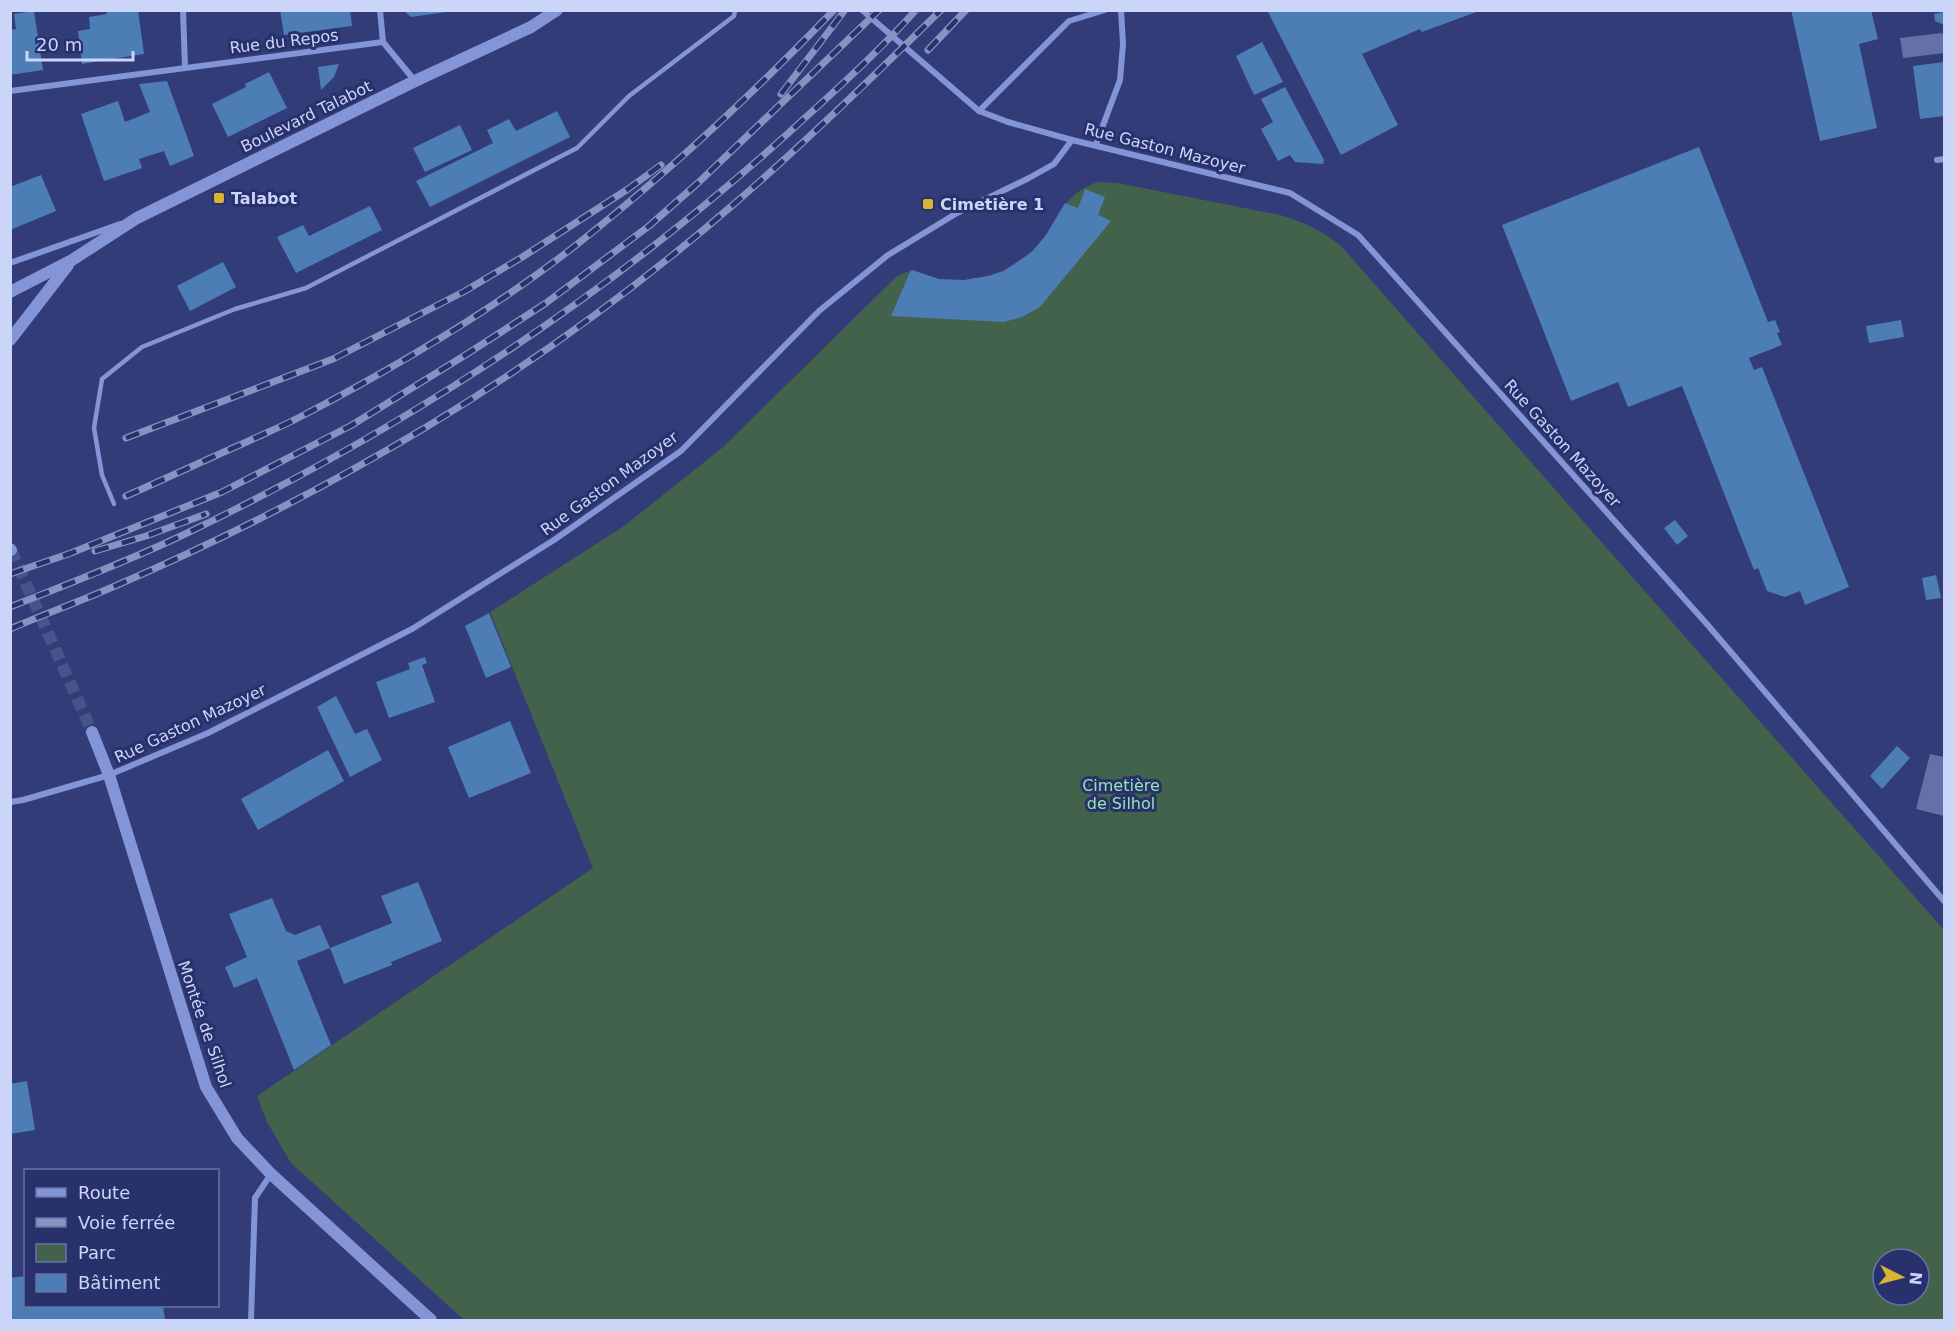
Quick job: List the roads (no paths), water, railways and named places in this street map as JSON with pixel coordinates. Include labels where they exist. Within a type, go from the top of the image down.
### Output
[{"type":"main road","name":"Boulevard Talabot","points":[[10,292],[72,260],[137,218],[415,81],[531,27],[557,10]]},
{"type":"main road","name":"Boulevard Talabot","points":[[10,340],[72,260]]},
{"type":"main road","name":"Montée de Silhol","points":[[92,732],[109,775],[206,1087],[237,1138],[271,1174],[431,1320]]},
{"type":"street","points":[[183,10],[185,67]]},
{"type":"street","points":[[380,10],[383,42],[415,81]]},
{"type":"street","points":[[862,10],[978,111],[1069,21],[1105,10]]},
{"type":"street","points":[[1096,144],[1120,80],[1123,44],[1120,10]]},
{"type":"street","name":"Rue du Repos","points":[[10,91],[383,42]]},
{"type":"street","name":"Rue Gaston Mazoyer","points":[[978,111],[1072,140],[1290,193],[1359,235],[1706,623],[1944,901]]},
{"type":"street","name":"Rue Gaston Mazoyer","points":[[10,802],[109,775],[208,733],[412,629],[554,540],[681,451],[819,311],[888,255],[957,213],[1054,164],[1072,140]]},
{"type":"street","points":[[1936,160],[1944,159]]},
{"type":"street","points":[[10,263],[137,218]]},
{"type":"street","points":[[251,1320],[255,1198],[271,1174]]},
{"type":"lane","points":[[114,504],[102,475],[94,428],[102,379],[142,347],[235,309],[306,288],[577,148],[629,96],[734,16],[735,10]]},
{"type":"water","points":[[1942,33],[1944,53],[1903,58],[1900,38]]},
{"type":"water","points":[[1930,754],[1944,757],[1944,816],[1916,809]]},
{"type":"tunnel","points":[[11,550],[92,732]]},
{"type":"railway","points":[[126,496],[300,417],[408,358],[513,291],[580,242],[679,159],[742,101],[834,10]]},
{"type":"railway","points":[[781,94],[845,10]]},
{"type":"railway","points":[[10,574],[71,553],[222,492],[352,425],[546,303],[649,226],[699,182],[879,10]]},
{"type":"railway","points":[[10,607],[162,545],[267,493],[350,448],[431,400],[510,349],[662,239],[735,179],[849,78],[916,10]]},
{"type":"railway","points":[[10,629],[102,592],[235,531],[352,470],[428,426],[508,375],[624,293],[761,181],[941,10]]},
{"type":"railway","points":[[928,50],[966,10]]},
{"type":"railway","points":[[126,438],[333,359],[465,291],[524,256],[661,165]]},
{"type":"railway","points":[[95,551],[146,536],[206,514]]},
{"type":"place","name":"Talabot","points":[[219,198]]},
{"type":"place","name":"Cimetière 1","points":[[928,204]]},
{"type":"park label","name":"Cimetière de Silhol","points":[[1121,794]]}]
